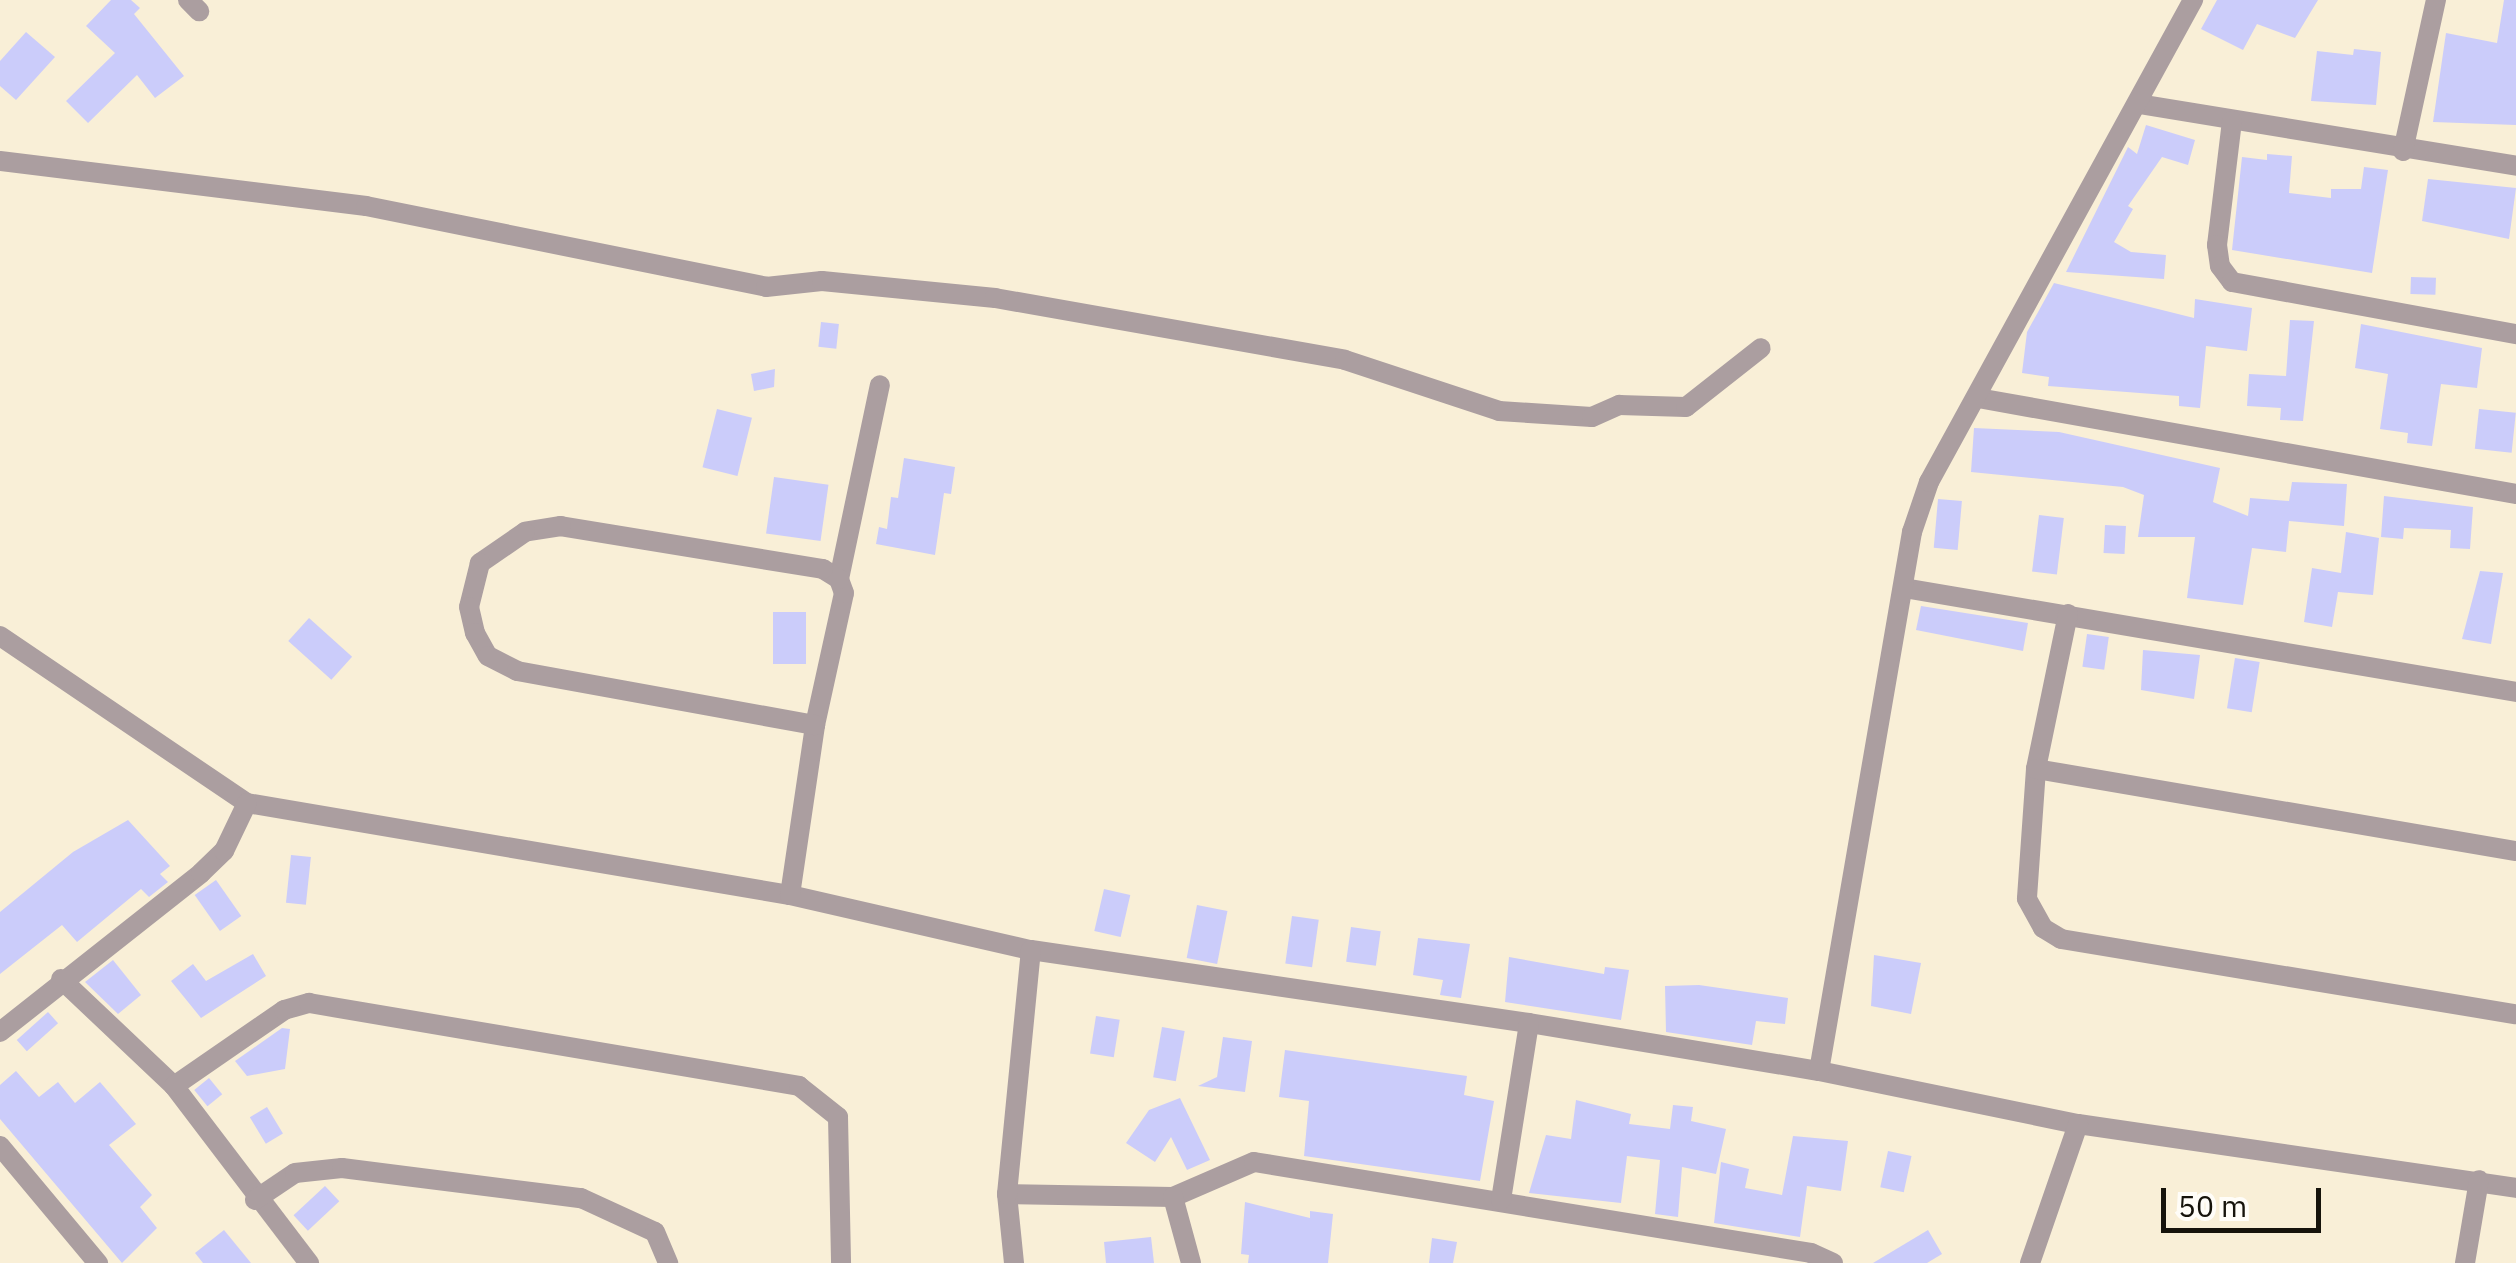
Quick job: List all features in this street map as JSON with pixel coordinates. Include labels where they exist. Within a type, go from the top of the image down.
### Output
[{"type":"street","points":[[1819,1071],[1904,588],[1929,482],[2193,0]]},
{"type":"street","points":[[2402,150],[2436,0]]},
{"type":"street","points":[[2139,104],[2516,166]]},
{"type":"street","points":[[2232,121],[2216,245],[2220,266],[2232,282],[2516,334]]},
{"type":"street","points":[[0,161],[366,206],[766,288],[822,281],[995,298],[1345,360],[1499,410],[1592,417],[1618,405],[1686,406],[1760,348]]},
{"type":"street","points":[[839,580],[880,385]]},
{"type":"street","points":[[1978,398],[2516,494]]},
{"type":"street","points":[[790,895],[815,725],[844,592],[839,580],[823,569],[561,526],[524,532],[480,563],[470,607],[488,656],[517,670],[815,725]]},
{"type":"street","points":[[1904,588],[2516,692]]},
{"type":"street","points":[[2068,614],[2036,770],[2027,899],[2043,928],[2061,938],[2516,1014]]},
{"type":"street","points":[[0,636],[248,803],[790,895],[1030,950],[1529,1023],[1819,1071],[2078,1124],[2516,1188]]},
{"type":"street","points":[[2036,770],[2516,852]]},
{"type":"street","points":[[0,1032],[61,979],[201,873],[224,851],[248,803]]},
{"type":"street","points":[[1014,1263],[1007,1194],[1030,950]]},
{"type":"street","points":[[61,979],[174,1086],[255,1200],[309,1263]]},
{"type":"street","points":[[174,1086],[284,1010],[309,1003],[799,1086],[838,1117],[841,1263]]},
{"type":"street","points":[[1500,1200],[1529,1023]]},
{"type":"street","points":[[2030,1263],[2078,1124]]},
{"type":"street","points":[[0,1146],[98,1263]]},
{"type":"street","points":[[1007,1194],[1172,1197],[1254,1162],[1811,1254],[1834,1263]]},
{"type":"street","points":[[255,1200],[295,1173],[342,1168],[581,1198],[655,1232],[668,1263]]},
{"type":"street","points":[[2465,1263],[2479,1180]]},
{"type":"street","points":[[1172,1197],[1191,1263]]},
{"type":"building","points":[[111,0],[131,0],[140,8],[134,14],[184,76],[155,98],[137,75],[88,123],[66,101],[115,53],[86,26]]},
{"type":"building","points":[[2217,0],[2318,0],[2295,38],[2257,24],[2243,50],[2201,29]]},
{"type":"building","points":[[2504,0],[2516,0],[2516,125],[2433,122],[2446,33],[2497,43]]},
{"type":"building","points":[[26,32],[55,57],[16,100],[0,86],[0,61]]},
{"type":"building","points":[[2354,49],[2381,52],[2376,105],[2311,101],[2317,51],[2353,55]]},
{"type":"building","points":[[2146,125],[2195,140],[2188,165],[2162,157],[2128,206],[2133,209],[2114,242],[2131,252],[2166,255],[2164,279],[2066,272],[2128,147],[2137,154]]},
{"type":"building","points":[[2267,154],[2292,156],[2289,193],[2331,198],[2331,189],[2361,189],[2364,167],[2388,170],[2372,273],[2232,250],[2242,157],[2267,160]]},
{"type":"building","points":[[2428,179],[2516,188],[2509,239],[2422,221]]},
{"type":"building","points":[[2411,277],[2436,278],[2435,295],[2410,294]]},
{"type":"building","points":[[2054,283],[2194,318],[2195,299],[2252,308],[2247,351],[2206,346],[2200,408],[2179,406],[2179,396],[2048,386],[2049,377],[2022,373],[2027,332]]},
{"type":"building","points":[[2290,320],[2314,321],[2303,421],[2280,420],[2281,408],[2247,406],[2249,374],[2286,376]]},
{"type":"building","points":[[821,322],[839,324],[836,349],[818,347]]},
{"type":"building","points":[[2361,324],[2482,348],[2477,388],[2441,384],[2432,446],[2407,443],[2408,433],[2380,429],[2388,374],[2355,368]]},
{"type":"building","points":[[775,369],[774,387],[754,391],[751,374]]},
{"type":"building","points":[[717,409],[752,418],[737,476],[702,467]]},
{"type":"building","points":[[2479,409],[2516,413],[2512,453],[2475,449]]},
{"type":"building","points":[[1974,428],[2059,432],[2220,468],[2213,502],[2248,516],[2250,498],[2289,501],[2292,482],[2347,484],[2344,526],[2289,521],[2286,552],[2252,548],[2243,605],[2187,598],[2195,537],[2138,537],[2144,495],[2123,487],[1971,472]]},
{"type":"building","points":[[904,458],[955,467],[951,494],[944,493],[935,555],[876,544],[879,527],[887,529],[891,497],[898,498]]},
{"type":"building","points":[[774,477],[828,485],[821,541],[766,533]]},
{"type":"building","points":[[2384,496],[2473,507],[2470,549],[2450,548],[2451,530],[2404,528],[2403,539],[2381,537]]},
{"type":"building","points":[[1938,499],[1962,501],[1958,550],[1934,548]]},
{"type":"building","points":[[2039,515],[2064,518],[2057,575],[2032,572]]},
{"type":"building","points":[[2105,525],[2126,526],[2125,554],[2104,553]]},
{"type":"building","points":[[2346,532],[2379,538],[2373,595],[2338,592],[2332,627],[2304,622],[2312,568],[2341,573]]},
{"type":"building","points":[[2480,571],[2503,573],[2491,644],[2462,639]]},
{"type":"building","points":[[1921,606],[2028,623],[2023,651],[1916,630]]},
{"type":"building","points":[[773,612],[806,612],[806,664],[773,664]]},
{"type":"building","points":[[309,618],[352,657],[331,680],[288,641]]},
{"type":"building","points":[[2087,634],[2109,637],[2104,670],[2082,667]]},
{"type":"building","points":[[2143,650],[2200,655],[2194,699],[2141,690]]},
{"type":"building","points":[[2235,658],[2260,662],[2252,712],[2227,708]]},
{"type":"building","points":[[128,820],[170,866],[160,874],[168,882],[149,897],[141,889],[77,942],[62,925],[0,974],[0,912],[73,852]]},
{"type":"building","points":[[291,855],[311,857],[306,905],[286,903]]},
{"type":"building","points":[[216,880],[241,916],[220,931],[195,895]]},
{"type":"building","points":[[1104,889],[1130,895],[1121,937],[1094,931]]},
{"type":"building","points":[[1197,905],[1227,911],[1217,964],[1187,958]]},
{"type":"building","points":[[1292,916],[1319,920],[1312,967],[1285,964]]},
{"type":"building","points":[[1351,927],[1381,931],[1376,966],[1346,962]]},
{"type":"building","points":[[1418,938],[1470,944],[1461,998],[1440,995],[1443,980],[1413,975]]},
{"type":"building","points":[[253,954],[266,976],[201,1018],[171,981],[193,964],[206,981]]},
{"type":"building","points":[[1874,955],[1921,963],[1911,1014],[1871,1006]]},
{"type":"building","points":[[1509,957],[1604,974],[1605,967],[1629,970],[1621,1020],[1505,1002]]},
{"type":"building","points":[[113,960],[141,995],[118,1014],[85,982]]},
{"type":"building","points":[[1699,985],[1788,998],[1785,1024],[1756,1021],[1752,1045],[1666,1032],[1665,986]]},
{"type":"building","points":[[48,1012],[58,1023],[27,1051],[17,1040]]},
{"type":"building","points":[[1096,1016],[1120,1020],[1114,1057],[1090,1054]]},
{"type":"building","points":[[1162,1027],[1185,1031],[1176,1081],[1153,1077]]},
{"type":"building","points":[[282,1028],[290,1029],[285,1069],[247,1076],[235,1061]]},
{"type":"building","points":[[1223,1037],[1252,1041],[1245,1092],[1198,1086],[1217,1077]]},
{"type":"building","points":[[1285,1050],[1467,1076],[1464,1095],[1494,1101],[1480,1181],[1304,1156],[1309,1101],[1279,1097]]},
{"type":"building","points":[[16,1071],[39,1097],[58,1082],[75,1103],[100,1082],[136,1124],[109,1145],[152,1195],[140,1207],[157,1228],[122,1263],[0,1119],[0,1085]]},
{"type":"building","points":[[209,1078],[222,1094],[207,1106],[194,1090]]},
{"type":"building","points":[[1180,1098],[1210,1160],[1187,1170],[1171,1137],[1155,1162],[1126,1143],[1149,1110]]},
{"type":"building","points":[[1576,1100],[1631,1114],[1629,1124],[1670,1129],[1673,1105],[1693,1107],[1691,1121],[1726,1129],[1716,1174],[1682,1167],[1678,1217],[1655,1214],[1660,1160],[1627,1156],[1621,1203],[1529,1193],[1546,1135],[1571,1139]]},
{"type":"building","points":[[267,1107],[283,1134],[266,1144],[250,1117]]},
{"type":"building","points":[[1793,1136],[1848,1141],[1841,1191],[1807,1186],[1800,1237],[1714,1223],[1721,1162],[1749,1169],[1745,1188],[1782,1195]]},
{"type":"building","points":[[1888,1151],[1911,1156],[1904,1192],[1880,1187]]},
{"type":"building","points":[[325,1186],[339,1201],[308,1231],[294,1215]]},
{"type":"building","points":[[1245,1202],[1310,1218],[1310,1211],[1333,1214],[1328,1263],[1248,1263],[1249,1255],[1241,1254]]},
{"type":"building","points":[[224,1230],[251,1263],[203,1263],[195,1253]]},
{"type":"building","points":[[1928,1230],[1942,1254],[1927,1263],[1873,1263]]},
{"type":"building","points":[[1151,1237],[1154,1263],[1106,1263],[1104,1242]]},
{"type":"building","points":[[1432,1238],[1457,1242],[1453,1263],[1429,1263]]}]
